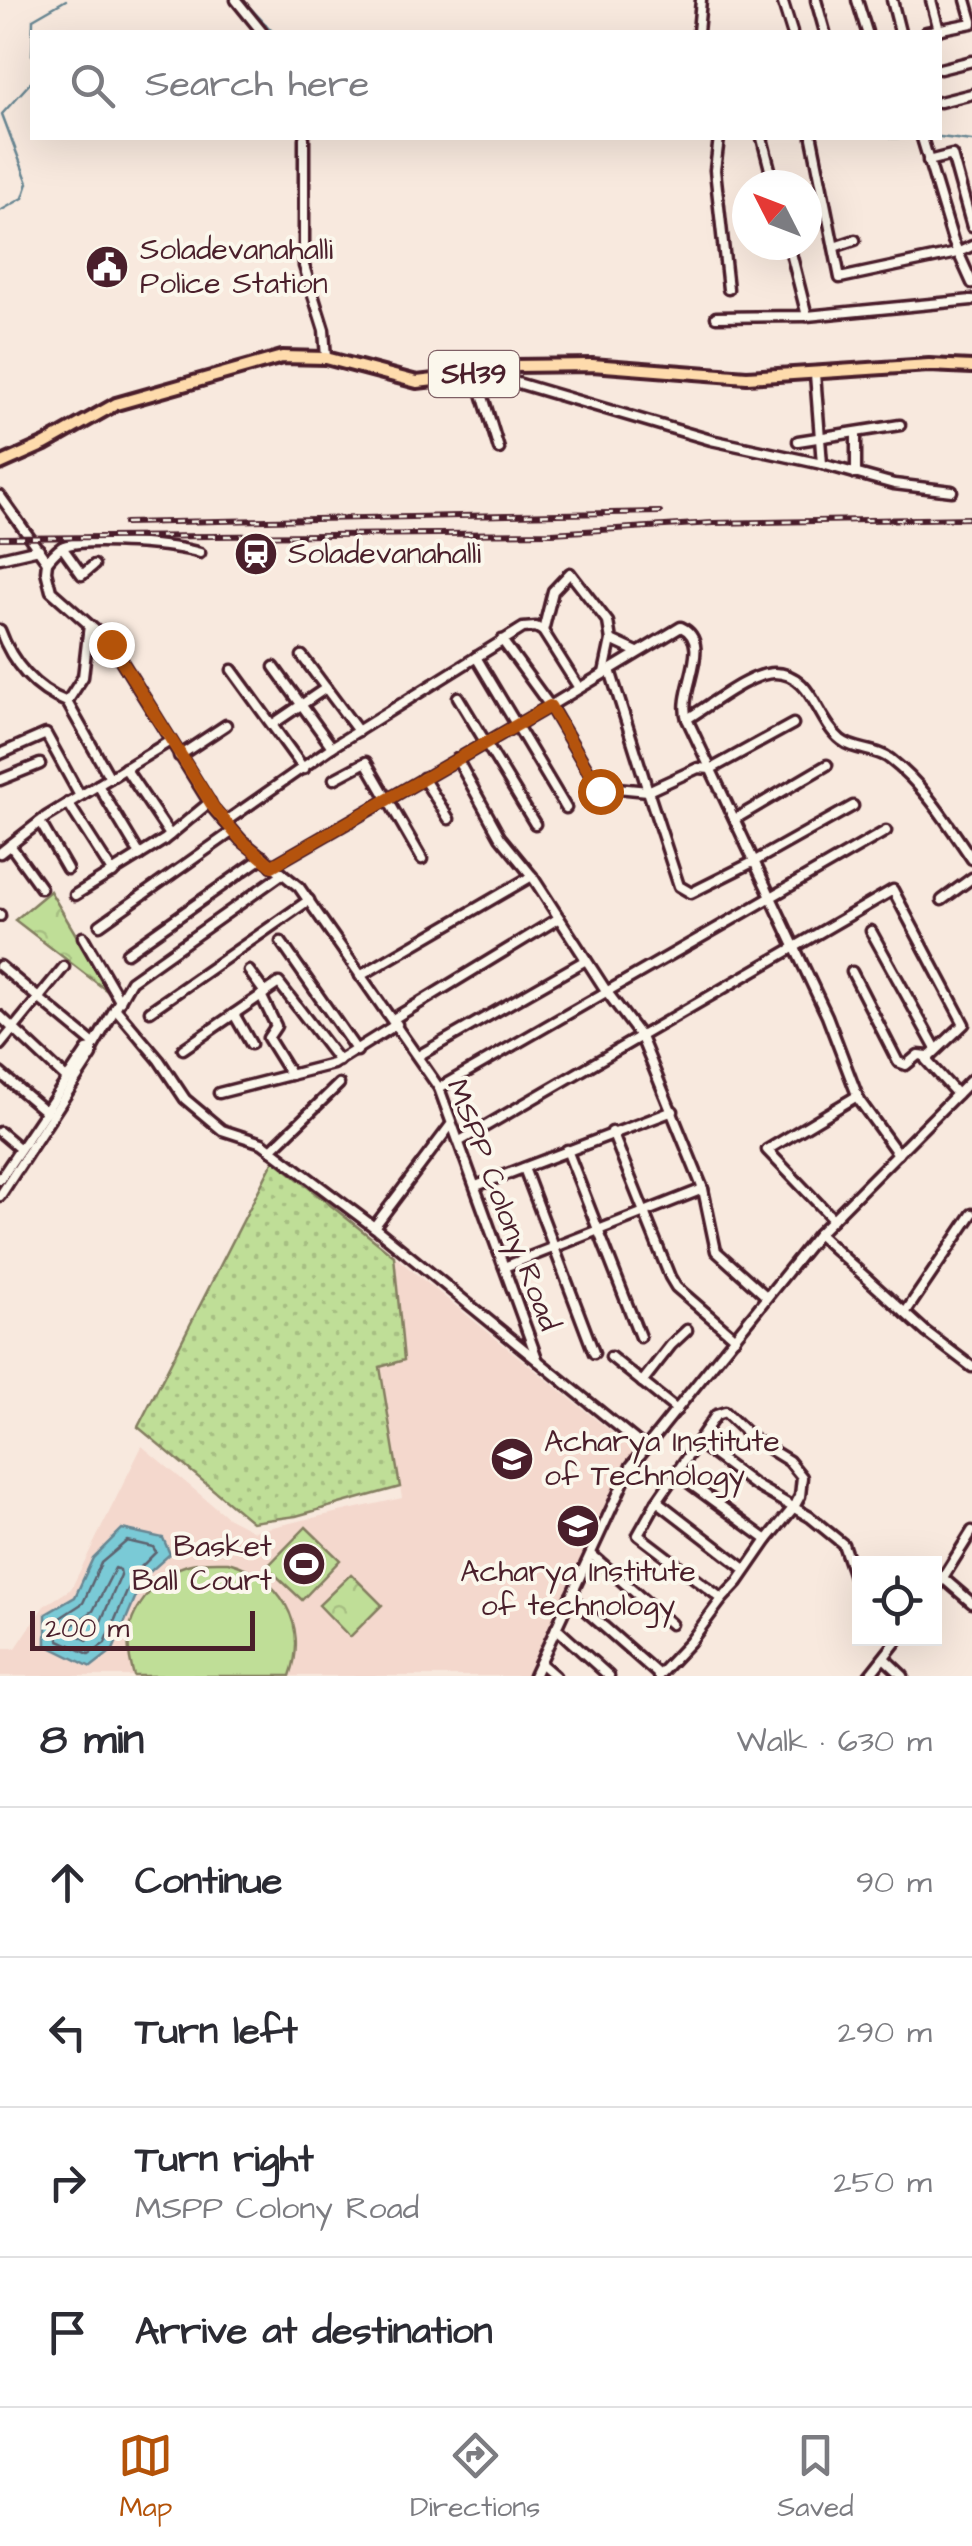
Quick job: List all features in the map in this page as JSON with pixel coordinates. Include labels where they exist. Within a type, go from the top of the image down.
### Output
[{"type":"main road","name":"SH39","points":[[0,464],[116,404],[282,357],[326,358],[417,382],[514,366],[592,365],[747,377],[928,365],[972,367]]},
{"type":"street","points":[[236,0],[260,30]]},
{"type":"street","points":[[698,30],[702,0]]},
{"type":"street","points":[[782,0],[791,30]]},
{"type":"street","points":[[816,0],[824,30]]},
{"type":"street","points":[[857,0],[866,30]]},
{"type":"street","points":[[892,0],[900,30]]},
{"type":"street","points":[[931,0],[940,30],[972,22],[966,0]]},
{"type":"street","points":[[942,68],[972,61]]},
{"type":"street","points":[[942,102],[972,94]]},
{"type":"street","points":[[304,140],[304,266],[324,330],[326,358]]},
{"type":"street","points":[[718,140],[716,170],[728,289]]},
{"type":"street","points":[[763,140],[770,170]]},
{"type":"street","points":[[812,140],[840,278],[957,253],[972,246]]},
{"type":"street","points":[[922,140],[957,253],[972,283]]},
{"type":"street","points":[[928,161],[952,155],[972,227]]},
{"type":"street","points":[[834,246],[856,240]]},
{"type":"street","points":[[793,260],[807,316]]},
{"type":"street","points":[[716,317],[807,316],[972,300]]},
{"type":"street","points":[[499,449],[481,374],[711,440],[894,484],[952,491]]},
{"type":"street","points":[[815,374],[822,464]]},
{"type":"street","points":[[798,441],[900,425]]},
{"type":"street","points":[[856,433],[856,474]]},
{"type":"street","name":"MSPP Colony Road","points":[[0,496],[47,562],[51,591],[111,644],[210,802],[233,830],[310,900],[439,1088],[538,1361]]},
{"type":"street","points":[[47,562],[62,547],[82,542],[182,547],[200,554]]},
{"type":"street","points":[[62,547],[82,575],[94,565]]},
{"type":"street","points":[[0,558],[40,550]]},
{"type":"street","points":[[544,631],[553,591],[570,573],[608,622],[611,640],[607,671],[684,892],[691,893],[755,861],[853,806]]},
{"type":"street","points":[[68,702],[83,678],[89,625]]},
{"type":"street","points":[[226,822],[332,748],[524,628],[536,626],[544,631],[579,688]]},
{"type":"street","points":[[272,866],[681,626],[693,636],[694,674],[683,707],[687,719],[827,1016],[858,1096],[898,1154]]},
{"type":"street","points":[[0,631],[9,652],[30,679],[52,696],[68,702],[110,778]]},
{"type":"street","points":[[502,640],[550,706],[600,791],[648,791],[698,768],[711,769],[793,724]]},
{"type":"street","points":[[611,640],[638,652]]},
{"type":"street","points":[[302,656],[358,732]]},
{"type":"street","points":[[476,657],[566,808]]},
{"type":"street","points":[[274,667],[332,748]]},
{"type":"street","points":[[232,670],[304,769]]},
{"type":"street","points":[[687,719],[756,676],[782,673],[806,686],[830,729],[844,744],[888,756],[930,799],[972,860]]},
{"type":"street","points":[[273,724],[326,688]]},
{"type":"street","points":[[458,697],[535,824]]},
{"type":"street","points":[[180,756],[226,725]]},
{"type":"street","points":[[0,754],[46,734],[80,796]]},
{"type":"street","points":[[0,853],[68,803],[170,741]]},
{"type":"street","points":[[457,759],[500,837],[532,876],[641,1038],[704,1189],[716,1251],[767,1298]]},
{"type":"street","points":[[334,779],[366,762],[422,859]]},
{"type":"street","points":[[0,780],[40,764]]},
{"type":"street","points":[[735,819],[827,765]]},
{"type":"street","points":[[125,768],[170,835]]},
{"type":"street","points":[[423,778],[449,819]]},
{"type":"street","points":[[98,785],[140,855]]},
{"type":"street","points":[[75,895],[170,835],[210,802]]},
{"type":"street","points":[[68,803],[113,873]]},
{"type":"street","points":[[40,822],[67,869]]},
{"type":"street","points":[[100,926],[233,830]]},
{"type":"street","points":[[439,1088],[886,831]]},
{"type":"street","points":[[10,845],[41,888]]},
{"type":"street","points":[[126,953],[263,857]]},
{"type":"street","points":[[0,1178],[92,1055],[93,1046],[131,981],[282,874]]},
{"type":"street","points":[[360,976],[532,876]]},
{"type":"street","points":[[942,900],[972,878]]},
{"type":"street","points":[[460,1141],[893,890],[964,1024],[926,1060],[956,1094]]},
{"type":"street","points":[[150,1011],[310,900]]},
{"type":"street","points":[[220,1093],[339,1062],[395,1021],[559,918]]},
{"type":"street","points":[[871,931],[932,1052]]},
{"type":"street","points":[[83,937],[117,1004],[185,1099],[222,1130],[262,1143],[374,1226],[645,1448]]},
{"type":"street","points":[[281,942],[357,1051]]},
{"type":"street","points":[[418,1056],[586,960]]},
{"type":"street","points":[[0,966],[93,1046]]},
{"type":"street","points":[[0,1046],[64,967]]},
{"type":"street","points":[[249,970],[276,1026],[268,1038],[291,1075]]},
{"type":"street","points":[[852,972],[898,1062],[906,1064],[918,1055],[932,1052]]},
{"type":"street","points":[[182,1049],[279,983],[339,1062]]},
{"type":"street","points":[[234,1014],[251,1044]]},
{"type":"street","points":[[0,1016],[67,1079]]},
{"type":"street","points":[[0,1196],[67,1079],[93,1046]]},
{"type":"street","points":[[0,1072],[49,1113]]},
{"type":"street","points":[[534,1676],[631,1466],[818,1234],[972,1079]]},
{"type":"street","points":[[271,1150],[339,1084]]},
{"type":"street","points":[[832,1219],[767,1150],[858,1096]]},
{"type":"street","points":[[476,1186],[673,1111]]},
{"type":"street","points":[[374,1226],[450,1126]]},
{"type":"street","points":[[0,1132],[20,1149]]},
{"type":"street","points":[[612,1132],[676,1287],[735,1338]]},
{"type":"street","points":[[568,1150],[640,1337]]},
{"type":"street","points":[[524,1168],[594,1354]]},
{"type":"street","points":[[504,1267],[704,1189]]},
{"type":"street","points":[[905,1314],[972,1214]]},
{"type":"street","points":[[818,1234],[905,1314],[972,1367]]},
{"type":"street","points":[[642,1382],[687,1330]]},
{"type":"street","points":[[610,1357],[677,1410]]},
{"type":"street","points":[[570,1597],[658,1676],[690,1642],[800,1496],[802,1478],[797,1469],[753,1439],[725,1412],[716,1416],[656,1500],[638,1535],[722,1599]]},
{"type":"street","points":[[698,1443],[753,1484],[810,1517],[842,1544],[852,1572]]},
{"type":"street","points":[[677,1474],[766,1540]]},
{"type":"street","points":[[656,1500],[746,1569]]},
{"type":"street","points":[[972,1531],[943,1578],[972,1603]]},
{"type":"street","points":[[961,1549],[972,1558]]},
{"type":"street","points":[[591,1554],[670,1624]]},
{"type":"street","points":[[556,1628],[610,1676]]},
{"type":"street","points":[[868,1676],[893,1646]]},
{"type":"street","points":[[884,1658],[902,1676]]},
{"type":"street","points":[[540,1663],[555,1676]]},
{"type":"shaded area","name":"Acharya Institute of Technology","points":[[394,1256],[635,1451],[612,1490],[531,1676],[0,1676],[0,1648],[16,1648],[44,1606],[71,1589],[142,1446],[227,1517],[254,1531],[402,1498],[379,1366],[404,1360]]},
{"type":"green space","points":[[50,891],[111,994],[15,920]]},
{"type":"green space","points":[[274,1160],[394,1256],[404,1360],[380,1367],[400,1487],[296,1516],[252,1522],[138,1427]]},
{"type":"green space","name":"Basket Ball Court","points":[[306,1527],[340,1560],[302,1600],[267,1567]]},
{"type":"green space","points":[[228,1562],[262,1578],[286,1605],[296,1638],[290,1676],[134,1676],[128,1639],[133,1618],[145,1598],[177,1569],[197,1563]]},
{"type":"green space","points":[[351,1574],[382,1605],[350,1637],[319,1605]]},
{"type":"water","points":[[122,1529],[163,1538],[170,1554],[144,1577],[113,1650],[91,1667],[46,1645],[46,1614],[75,1597],[93,1558]]},
{"type":"waterway","points":[[33,30],[33,19],[66,0]]},
{"type":"waterway","points":[[243,0],[271,30]]},
{"type":"waterway","points":[[0,211],[23,198],[28,183],[2,114],[30,83]]},
{"type":"waterway","points":[[942,137],[972,141]]},
{"type":"railway","points":[[125,523],[660,512]]},
{"type":"railway","points":[[0,538],[552,533],[713,523],[972,518]]},
{"type":"place","name":"Soladevanahalli Police Station","points":[[107,267]]},
{"type":"place","name":"Soladevanahalli","points":[[256,554]]},
{"type":"place","name":"Acharya Institute of Technology","points":[[512,1459]]},
{"type":"place","name":"Acharya Institute of technology","points":[[578,1526]]},
{"type":"place","name":"Basket Ball Court","points":[[304,1564]]},
{"type":"route","points":[[111,644],[214,808],[241,840],[272,866],[550,706],[600,791]]}]
